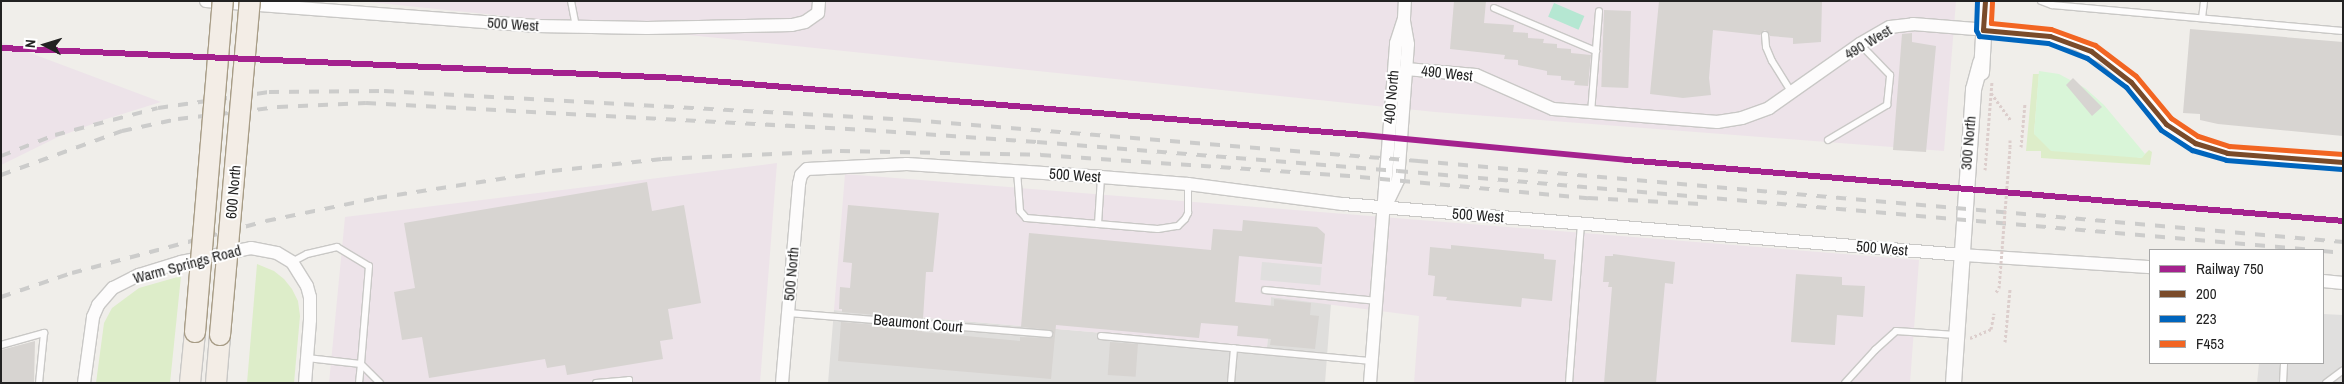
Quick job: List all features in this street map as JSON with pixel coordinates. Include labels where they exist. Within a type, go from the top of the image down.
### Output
[{"type":"main road","name":"600 North","points":[[190,383],[223,1]]},
{"type":"main road","name":"600 North","points":[[216,383],[250,1]]},
{"type":"street","name":"500 West","points":[[206,1],[576,27],[773,26],[804,22],[819,7]]},
{"type":"street","name":"400 North","points":[[1385,207],[1398,180],[1408,44],[1404,18],[1405,1]]},
{"type":"street","name":"300 North","points":[[1953,383],[1963,337],[1962,220],[1973,89],[1980,62],[1985,1]]},
{"type":"street","name":"400 North","points":[[1370,383],[1385,207],[1384,179],[1396,43],[1404,18]]},
{"type":"street","name":"490 West","points":[[1406,69],[1476,76],[1553,108],[1704,122],[1726,121],[1769,108],[1792,94],[1882,30],[1902,24],[2050,36],[2091,51],[2118,70],[2131,82],[2166,124],[2195,142],[2244,155],[2343,162]]},
{"type":"street","name":"500 West","points":[[807,169],[907,164],[1101,177],[1188,184],[1385,207],[1963,255],[2149,267]]},
{"type":"street","name":"500 North","points":[[782,383],[799,184],[801,175],[807,169]]},
{"type":"street","name":"Warm Springs Road","points":[[84,383],[93,317],[105,296],[121,282],[181,262],[251,248],[277,253],[292,262]]},
{"type":"street","points":[[292,262],[302,277],[310,297],[305,383]]},
{"type":"street","points":[[2324,281],[2343,283]]},
{"type":"lane","points":[[571,1],[576,27]]},
{"type":"lane","points":[[2041,1],[2052,5],[2343,31]]},
{"type":"lane","points":[[2202,18],[2204,1]]},
{"type":"lane","points":[[1494,8],[1596,51]]},
{"type":"lane","points":[[1591,113],[1599,11]]},
{"type":"lane","points":[[1765,35],[1766,47],[1772,61],[1792,94]]},
{"type":"lane","points":[[1828,140],[1887,106],[1890,74],[1860,44]]},
{"type":"lane","points":[[1017,171],[1020,210],[1026,218],[1158,229],[1178,226],[1188,213],[1188,184]]},
{"type":"lane","points":[[1098,224],[1101,177]]},
{"type":"lane","points":[[1569,383],[1582,222]]},
{"type":"lane","points":[[292,262],[307,254],[337,247],[369,266],[359,383]]},
{"type":"lane","points":[[1266,290],[1377,301]]},
{"type":"lane","name":"Beaumont Court","points":[[788,313],[1049,334]]},
{"type":"lane","points":[[1845,383],[1875,350],[1896,331],[1963,337]]},
{"type":"lane","points":[[1,345],[44,333],[39,383]]},
{"type":"lane","points":[[1101,336],[1372,361]]},
{"type":"lane","points":[[1231,383],[1234,348]]},
{"type":"lane","points":[[307,358],[361,364],[380,383]]},
{"type":"lane","points":[[2283,383],[2284,364]]},
{"type":"lane","points":[[2326,383],[2343,370]]},
{"type":"lane","points":[[596,383],[629,380],[629,383]]},
{"type":"path","points":[[1991,93],[2011,121]]},
{"type":"path","points":[[2021,147],[2025,103]]},
{"type":"path","points":[[1996,292],[1999,288],[2010,140]]},
{"type":"path","points":[[2005,342],[2010,289]]},
{"type":"path","points":[[1963,337],[1990,329],[1994,313]]},
{"type":"shaded area","points":[[359,1],[1956,1],[1944,151],[1435,112]]},
{"type":"shaded area","points":[[1,42],[161,102],[103,120],[58,137],[1,165]]},
{"type":"shaded area","points":[[777,163],[760,383],[329,383],[345,217]]},
{"type":"shaded area","points":[[845,174],[1919,260],[1910,383],[1414,383],[1419,316],[1271,297],[1267,347],[834,310]]},
{"type":"shaded area","points":[[1262,262],[1322,267],[1320,285],[1260,280]]},
{"type":"shaded area","points":[[1271,297],[1331,303],[1325,383],[828,383],[834,310],[1267,347]]},
{"type":"shaded area","points":[[2324,314],[2343,315],[2343,383],[2257,383],[2259,364],[2324,364]]},
{"type":"green space","points":[[1554,3],[1584,16],[1579,30],[1548,17]]},
{"type":"green space","points":[[2039,71],[2059,74],[2085,88],[2104,105],[2145,154],[2142,158],[2051,151],[2034,134]]},
{"type":"green space","points":[[2033,74],[2039,74],[2034,134],[2141,158],[2149,150],[2152,152],[2150,165],[2041,158],[2041,151],[2026,151]]},
{"type":"green space","points":[[257,264],[274,271],[284,279],[298,301],[300,316],[294,383],[247,383]]},
{"type":"green space","points":[[181,276],[170,383],[96,383],[104,323],[112,308],[139,288]]},
{"type":"building","points":[[1454,1],[1486,1],[1484,23],[1514,25],[1513,32],[1528,33],[1528,38],[1544,39],[1543,43],[1557,44],[1557,48],[1571,49],[1571,53],[1591,55],[1588,86],[1574,85],[1575,81],[1561,80],[1561,76],[1547,75],[1547,71],[1518,65],[1518,60],[1504,59],[1505,55],[1450,49]]},
{"type":"building","points":[[1659,1],[1822,1],[1821,42],[1793,44],[1793,38],[1770,36],[1765,30],[1760,35],[1713,30],[1709,78],[1711,95],[1683,98],[1650,94]]},
{"type":"building","points":[[1604,10],[1631,11],[1628,88],[1601,87]]},
{"type":"building","points":[[2190,29],[2343,42],[2343,136],[2218,124],[2200,120],[2200,114],[2183,113]]},
{"type":"building","points":[[1912,33],[1912,42],[1936,46],[1926,152],[1893,150],[1902,34]]},
{"type":"building","points":[[2073,78],[2102,107],[2092,116],[2066,85]]},
{"type":"building","points":[[647,182],[652,211],[684,205],[701,303],[668,309],[673,339],[660,341],[663,359],[567,375],[565,365],[547,368],[545,359],[429,378],[422,337],[402,340],[394,292],[415,288],[404,223]]},
{"type":"building","points":[[848,205],[939,213],[933,272],[926,272],[923,319],[842,312],[842,309],[839,309],[840,287],[850,288],[852,263],[843,262]]},
{"type":"building","points":[[1243,220],[1317,227],[1325,234],[1322,264],[1239,256],[1235,302],[1274,306],[1274,299],[1311,303],[1310,315],[1319,316],[1315,349],[1270,345],[1271,339],[1237,336],[1238,326],[1201,323],[1199,338],[1056,325],[1051,379],[838,361],[841,322],[923,329],[922,332],[1020,341],[1020,337],[1052,338],[1054,334],[1051,330],[1021,327],[1029,233],[1211,250],[1213,229],[1242,231]]},
{"type":"building","points":[[1451,245],[1544,254],[1544,259],[1556,260],[1552,301],[1522,298],[1521,307],[1446,300],[1447,297],[1433,296],[1435,276],[1428,275],[1430,247],[1451,249]]},
{"type":"building","points":[[1613,254],[1675,262],[1673,284],[1665,283],[1656,383],[1604,383],[1612,287],[1608,287],[1609,282],[1603,282],[1605,256],[1613,256]]},
{"type":"building","points":[[1796,274],[1842,277],[1842,285],[1865,286],[1863,317],[1837,315],[1835,345],[1791,342]]},
{"type":"building","points":[[35,341],[34,383],[1,383],[1,350]]},
{"type":"building","points":[[1110,342],[1138,344],[1136,377],[1108,375]]},
{"type":"railway","points":[[1,156],[55,135],[158,108],[269,92],[384,91],[911,120],[1418,161],[2343,242]]},
{"type":"railway","points":[[1,175],[122,131],[178,119],[278,107],[366,103],[866,130],[1037,142],[1398,171],[2302,249]]},
{"type":"railway","points":[[1,297],[72,273],[266,221],[377,198],[552,171],[662,159],[840,151],[1041,155],[1360,177],[1588,198],[1701,204]]},
{"type":"railway","points":[[2324,251],[2343,253]]},
{"type":"rail line","name":"750","points":[[1,48],[676,78],[1363,135],[1626,160],[2343,221]]},
{"type":"transit line","name":"223","points":[[1977,1],[1976,30],[1979,36],[2048,43],[2087,58],[2126,87],[2161,130],[2192,150],[2226,160],[2342,169]]},
{"type":"transit line","name":"200","points":[[1985,1],[1983,30],[2050,36],[2091,51],[2131,82],[2166,124],[2195,143],[2227,153],[2343,162]]},
{"type":"transit line","name":"F453","points":[[1992,2],[1991,23],[2051,29],[2095,45],[2136,76],[2171,118],[2198,136],[2229,146],[2343,154]]}]
